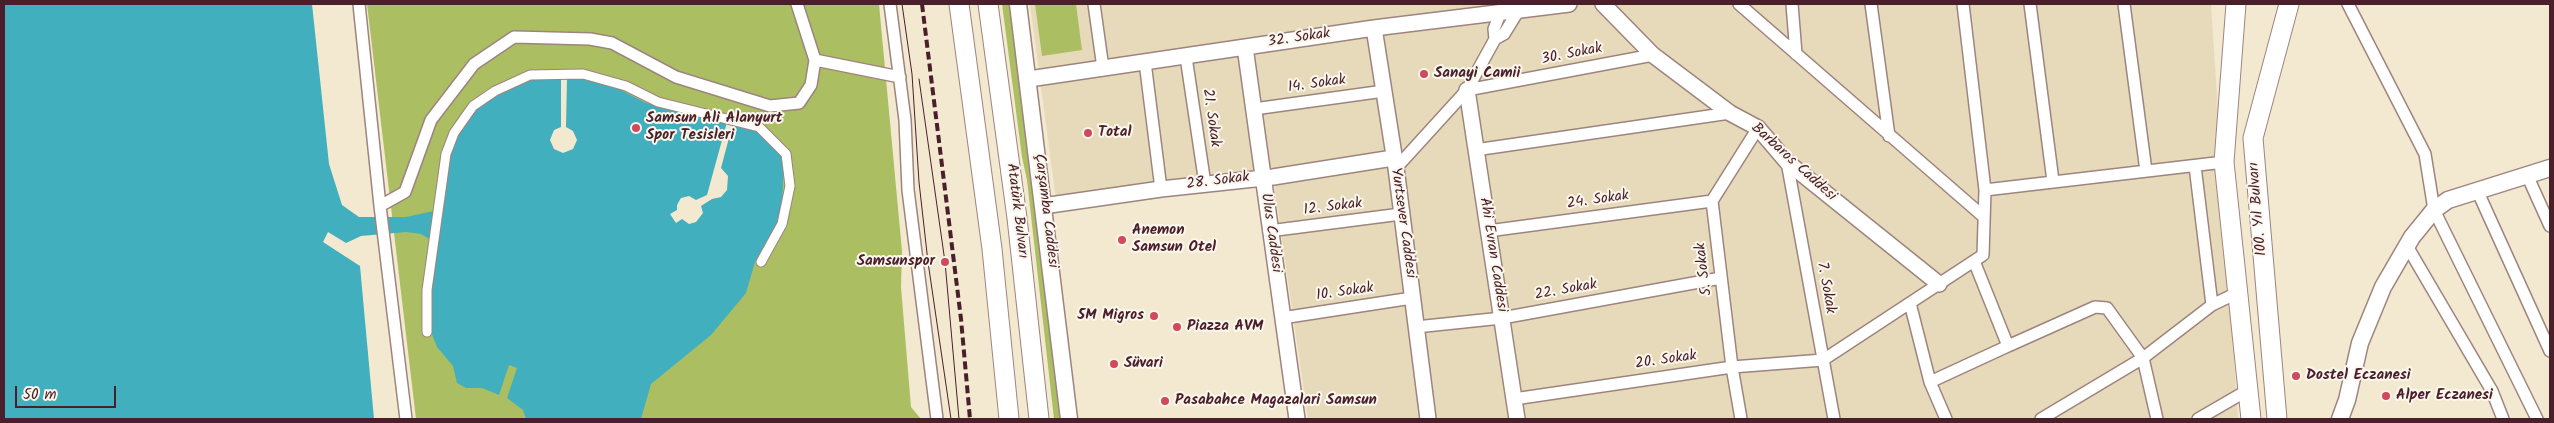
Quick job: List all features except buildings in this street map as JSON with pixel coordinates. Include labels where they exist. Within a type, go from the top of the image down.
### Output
[{"type":"main road","name":"Atatürk Bulvarı","points":[[959,4],[992,249],[1009,419]]},
{"type":"main road","name":"Atatürk Bulvarı","points":[[988,4],[1017,218],[1040,419]]},
{"type":"main road","name":"Çarşamba Caddesi","points":[[1018,4],[1069,419]]},
{"type":"main road","name":"100. Yıl Bulvarı","points":[[2236,4],[2224,162],[2252,419]]},
{"type":"main road","name":"100. Yıl Bulvarı","points":[[2277,419],[2253,138],[2289,4]]},
{"type":"main road","points":[[2340,419],[2347,400],[2360,343],[2383,287],[2407,246],[2434,210],[2448,200],[2550,168]]},
{"type":"street","points":[[359,4],[380,206],[406,419]]},
{"type":"street","points":[[380,206],[405,192],[431,120],[474,64],[514,37],[590,39],[612,43],[676,77],[770,106],[799,102],[811,85],[815,60],[797,4]]},
{"type":"street","points":[[890,4],[905,120],[908,190],[937,419]]},
{"type":"street","points":[[1094,4],[1103,68]]},
{"type":"street","name":"32. Sokak","points":[[1028,79],[1186,57],[1502,8],[1569,4]]},
{"type":"street","name":"Barbaros Caddesi","points":[[1603,4],[1653,55],[1730,113],[1758,128],[1787,162],[1939,284]]},
{"type":"street","points":[[1739,4],[1888,136],[1984,217]]},
{"type":"street","points":[[1792,4],[1796,54]]},
{"type":"street","points":[[1871,4],[1888,136]]},
{"type":"street","points":[[1823,360],[1983,255],[1985,190],[1963,4]]},
{"type":"street","points":[[2030,4],[2053,181]]},
{"type":"street","points":[[2124,4],[2146,171]]},
{"type":"street","points":[[2348,4],[2426,154],[2434,210],[2537,419]]},
{"type":"street","points":[[1394,163],[1467,90],[1495,39],[1504,34],[1522,6]]},
{"type":"street","points":[[1495,39],[1494,28],[1502,8]]},
{"type":"street","name":"Yurtsever Caddesi","points":[[1374,28],[1428,419]]},
{"type":"street","name":"Ulus Caddesi","points":[[1245,47],[1269,231],[1297,419]]},
{"type":"street","name":"30. Sokak","points":[[1467,90],[1653,55]]},
{"type":"street","name":"21. Sokak","points":[[1186,57],[1205,184]]},
{"type":"street","points":[[815,60],[900,77]]},
{"type":"street","points":[[1145,62],[1162,189]]},
{"type":"street","points":[[427,332],[427,290],[446,154],[454,133],[473,106],[495,91],[530,75],[583,74],[626,86],[658,102],[759,127],[786,154],[790,186],[782,224],[761,262]]},
{"type":"street","name":"Ahi Evran Caddesi","points":[[1467,90],[1518,419]]},
{"type":"street","name":"14. Sokak","points":[[1254,109],[1384,92]]},
{"type":"street","points":[[1475,150],[1730,113]]},
{"type":"street","points":[[1712,201],[1758,128]]},
{"type":"street","name":"7. Sokak","points":[[1787,162],[1834,419]]},
{"type":"street","points":[[1985,190],[2224,162]]},
{"type":"street","name":"28. Sokak","points":[[1043,206],[1262,176],[1273,177],[1394,163]]},
{"type":"street","points":[[2195,166],[2212,305]]},
{"type":"street","points":[[2527,175],[2550,226]]},
{"type":"street","points":[[2477,190],[2550,351]]},
{"type":"street","name":"24. Sokak","points":[[1488,231],[1712,201]]},
{"type":"street","name":"5. Sokak","points":[[1712,201],[1732,367],[1741,419]]},
{"type":"street","name":"12. Sokak","points":[[1269,231],[1401,214]]},
{"type":"street","points":[[2407,246],[2492,391],[2503,419]]},
{"type":"street","points":[[1974,261],[2008,346]]},
{"type":"street","name":"22. Sokak","points":[[1416,327],[1502,318],[1721,278]]},
{"type":"street","points":[[2041,419],[2143,358],[2212,305],[2239,292]]},
{"type":"street","name":"10. Sokak","points":[[1282,318],[1412,298]]},
{"type":"street","points":[[1910,303],[1930,382],[1946,419]]},
{"type":"street","points":[[1930,382],[2095,307],[2101,307],[2107,308],[2143,358],[2157,419]]},
{"type":"street","name":"20. Sokak","points":[[1514,399],[1732,367],[1823,360]]},
{"type":"street","points":[[2198,419],[2248,390]]},
{"type":"shaded area","points":[[1030,4],[2211,4],[2238,419],[1308,419],[1273,177],[1057,207]]},
{"type":"green space","name":"Samsun Ali Alanyurt Spor Tesisleri","points":[[367,4],[879,4],[902,251],[901,287],[911,407],[921,419],[416,419]]},
{"type":"green space","points":[[1002,4],[1010,4],[1062,419],[1054,419],[1027,180],[1022,157]]},
{"type":"green space","points":[[1035,4],[1076,4],[1082,50],[1042,56]]},
{"type":"water","points":[[4,4],[312,4],[329,164],[342,205],[359,217],[406,217],[443,209],[451,149],[456,137],[477,108],[500,92],[517,84],[532,80],[567,78],[591,79],[611,85],[646,103],[750,127],[773,144],[784,158],[782,206],[778,223],[755,262],[746,293],[711,335],[651,384],[641,419],[526,419],[523,410],[507,398],[517,368],[509,365],[499,395],[482,388],[466,388],[457,383],[453,366],[437,347],[431,332],[432,291],[438,244],[421,234],[406,232],[361,236],[346,243],[328,232],[323,242],[360,266],[374,419],[4,419]]},
{"type":"pier","points":[[561,78],[567,78],[566,127],[573,131],[577,140],[573,149],[563,153],[554,149],[550,140],[554,130],[561,127]]},
{"type":"pier","points":[[727,122],[733,123],[721,168],[728,176],[727,190],[721,197],[712,199],[701,206],[703,213],[696,222],[689,224],[682,219],[676,223],[670,214],[677,210],[677,205],[681,198],[689,196],[696,200],[707,195]]},
{"type":"tram line","points":[[902,4],[912,74],[919,182],[928,262],[951,419]]},
{"type":"tram line","points":[[919,79],[945,262],[959,419]]},
{"type":"railway","points":[[922,4],[961,319],[970,419]]},
{"type":"place","name":"Sanayi Camii","points":[[1424,74]]},
{"type":"place","name":"Samsun Ali Alanyurt Spor Tesisleri","points":[[636,128]]},
{"type":"place","name":"Total","points":[[1088,133]]},
{"type":"place","name":"Anemon Samsun Otel","points":[[1122,240]]},
{"type":"place","name":"Samsunspor","points":[[945,262]]},
{"type":"place","name":"5M Migros","points":[[1154,316]]},
{"type":"place","name":"Piazza AVM","points":[[1177,327]]},
{"type":"place","name":"Süvari","points":[[1114,364]]},
{"type":"place","name":"Dostel Eczanesi","points":[[2296,376]]},
{"type":"place","name":"Alper Eczanesi","points":[[2386,396]]},
{"type":"place","name":"Pasabahce Magazalari Samsun","points":[[1165,401]]}]
